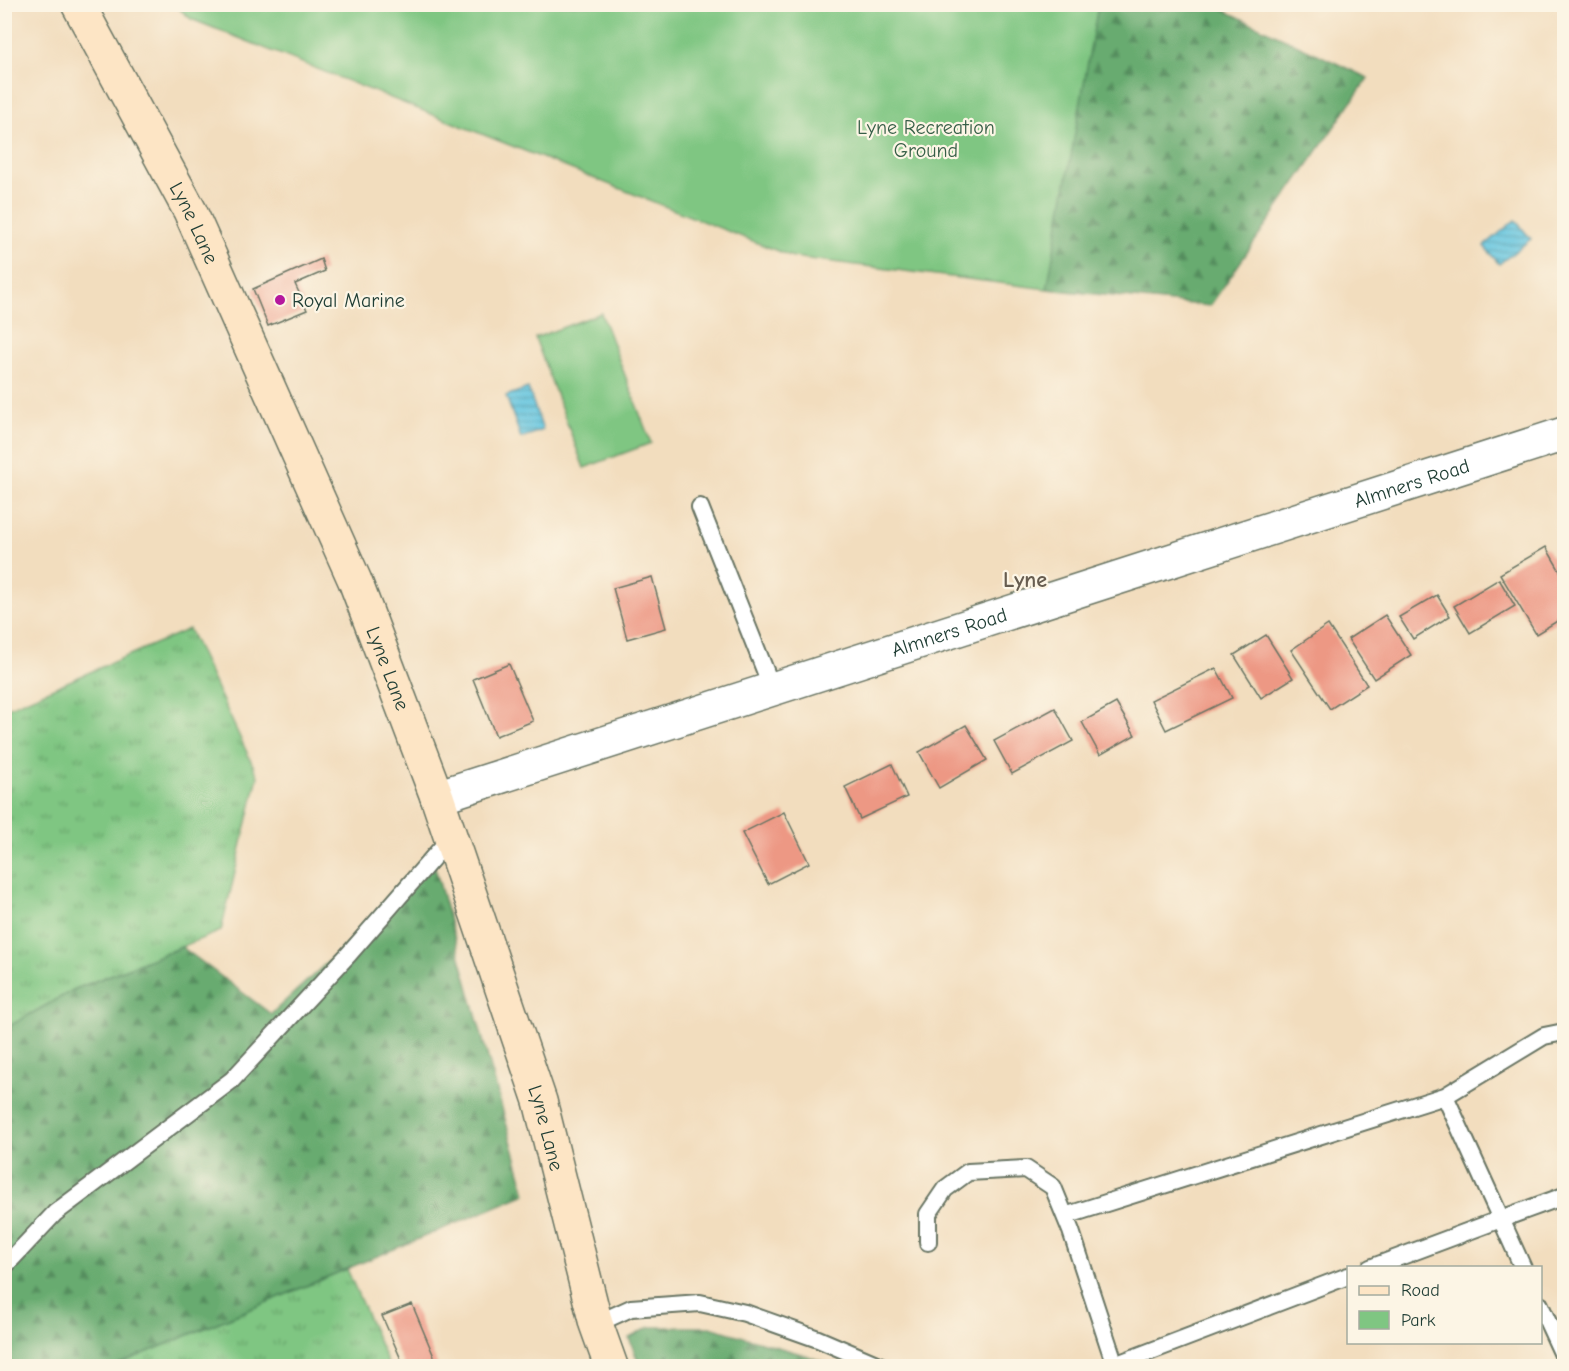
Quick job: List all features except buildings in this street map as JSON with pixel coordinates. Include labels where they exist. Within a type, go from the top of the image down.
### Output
[{"type":"street","name":"Lyne Lane","points":[[78,4],[190,212],[355,581],[437,797],[540,1101],[596,1324],[611,1366]]},
{"type":"street","name":"Almners Road","points":[[437,797],[1564,434]]},
{"type":"lane","points":[[700,507],[772,688]]},
{"type":"lane","points":[[4,1267],[55,1213],[232,1080],[349,954],[451,837]]},
{"type":"lane","points":[[1065,1216],[1445,1096],[1544,1036],[1564,1032]]},
{"type":"lane","points":[[1445,1096],[1522,1266]]},
{"type":"lane","points":[[928,1242],[928,1214],[945,1189],[968,1172],[1026,1168],[1053,1187],[1065,1216],[1113,1366],[1347,1276]]},
{"type":"lane","points":[[1375,1266],[1564,1196]]},
{"type":"lane","points":[[596,1324],[631,1308],[700,1303],[745,1313],[808,1335],[881,1366]]},
{"type":"lane","points":[[1542,1309],[1564,1357]]},
{"type":"green space","name":"Lyne Recreation Ground","points":[[175,5],[1098,5],[1047,289],[793,257],[191,19]]},
{"type":"green space","points":[[1098,5],[1213,5],[1368,78],[1210,306],[1047,289]]},
{"type":"green space","points":[[601,313],[651,443],[584,468],[535,338]]},
{"type":"green space","points":[[189,629],[258,776],[221,931],[75,989],[5,1029],[5,709]]},
{"type":"green space","points":[[434,864],[526,1194],[114,1366],[5,1366],[4,1029],[75,989],[182,947],[271,1014]]},
{"type":"green space","points":[[347,1269],[389,1366],[114,1366]]},
{"type":"green space","points":[[650,1327],[710,1327],[808,1356],[833,1366],[640,1366],[629,1338]]},
{"type":"water","points":[[1515,220],[1531,239],[1499,264],[1484,246]]},
{"type":"water","points":[[528,388],[543,430],[521,438],[506,396]]},
{"type":"place","name":"Royal Marine","points":[[280,300]]},
{"type":"district","name":"Lyne","points":[[1025,580]]}]
